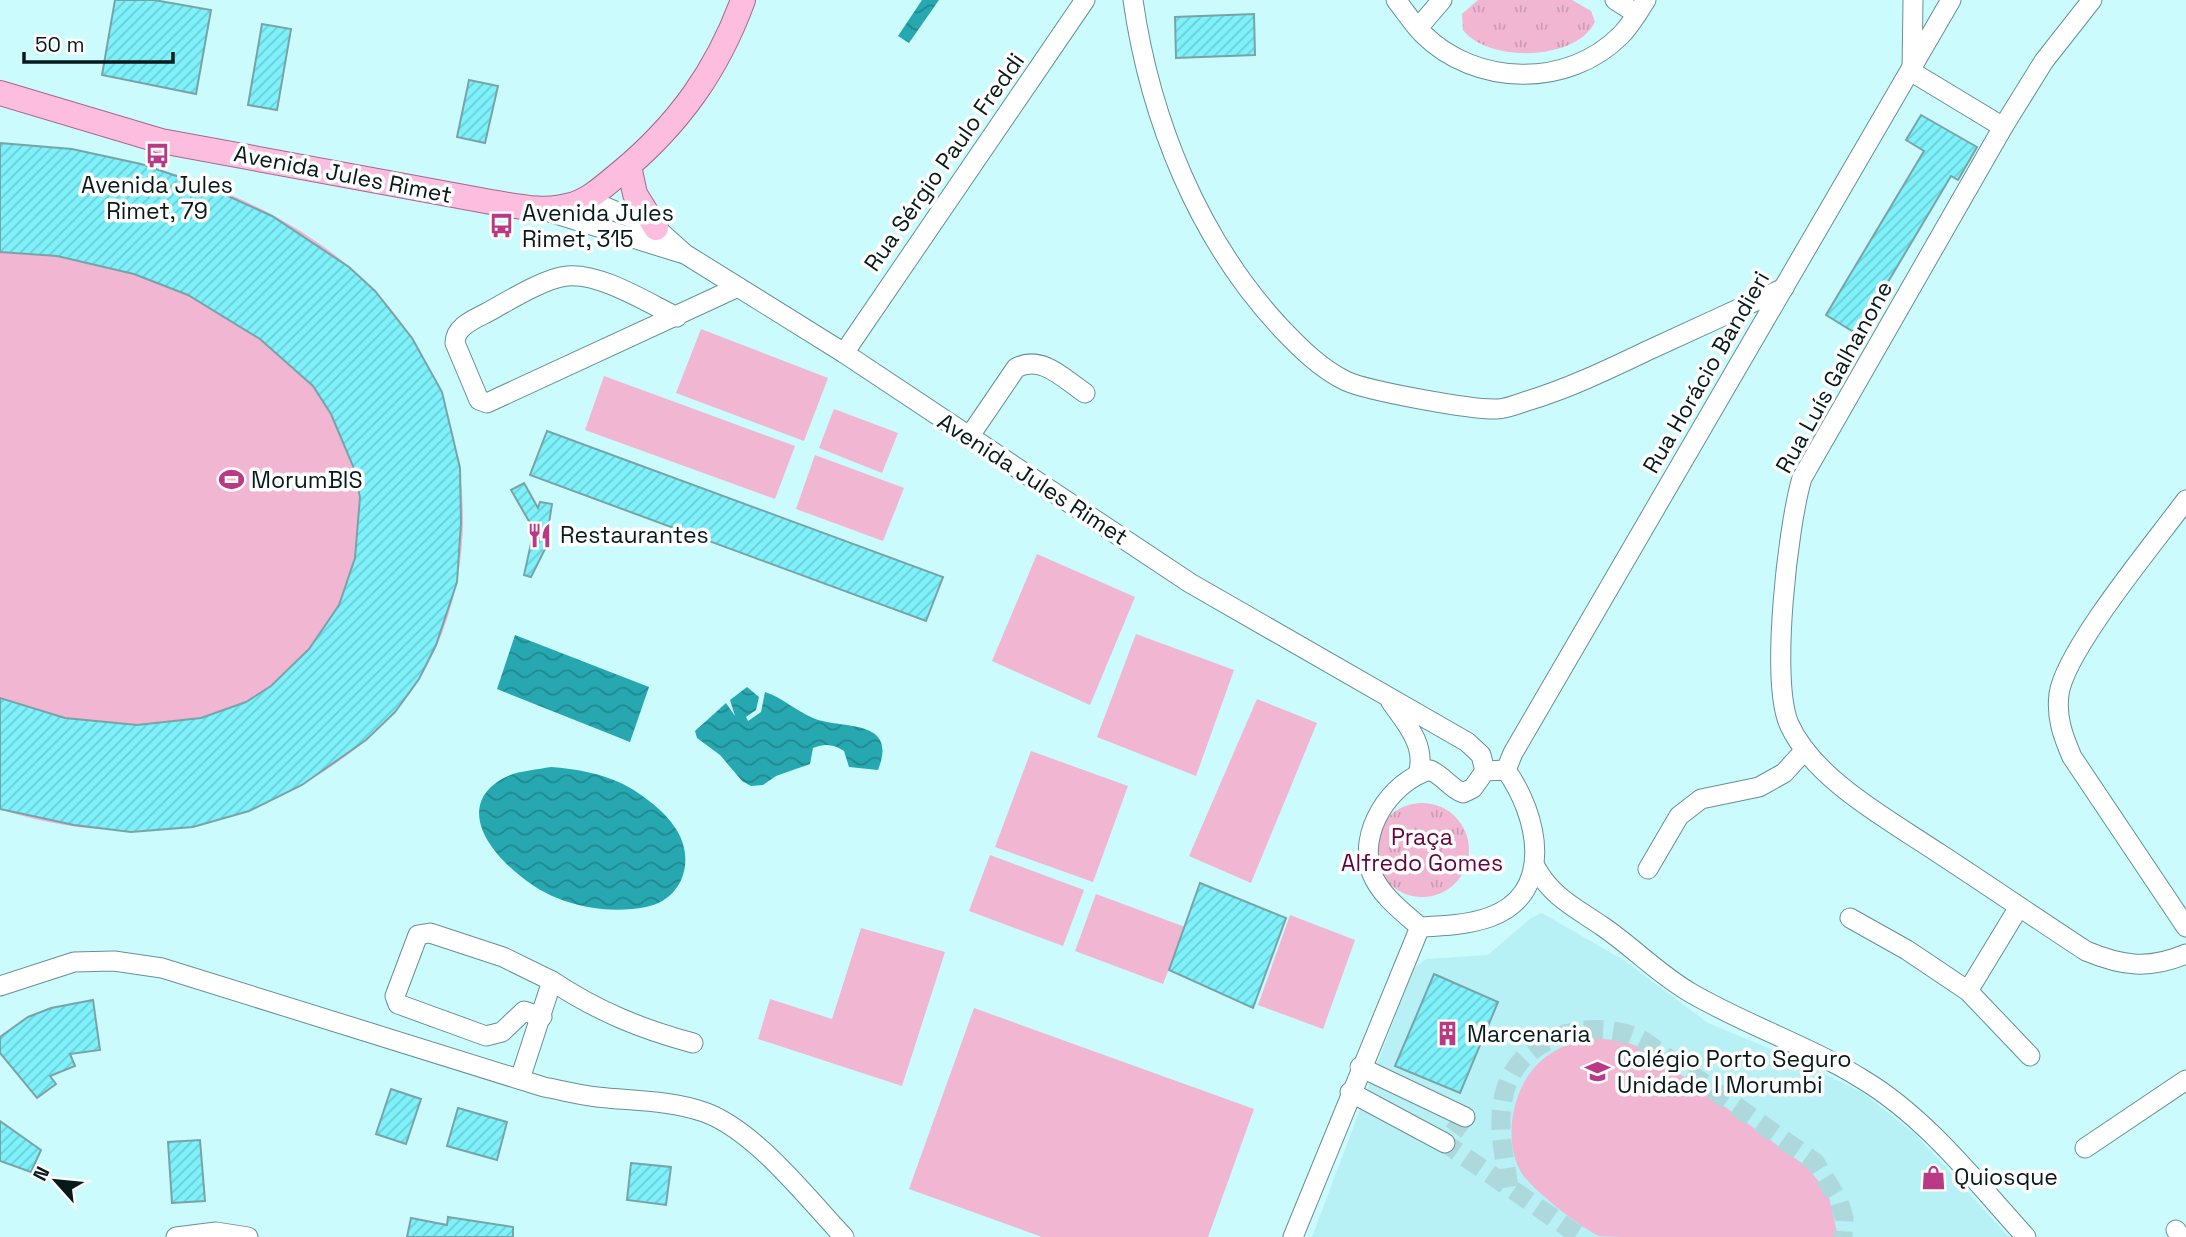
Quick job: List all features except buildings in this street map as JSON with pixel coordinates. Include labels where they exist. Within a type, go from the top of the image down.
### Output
[{"type":"main road","points":[[540,209],[564,207],[586,199],[629,166],[681,116],[703,85],[728,41],[743,0]]},
{"type":"main road","name":"Avenida Jules Rimet","points":[[0,93],[161,141],[444,194],[540,209]]},
{"type":"main road","points":[[629,166],[635,194],[656,228]]},
{"type":"street","name":"Rua Sérgio Paulo Freddi","points":[[844,353],[1085,0]]},
{"type":"street","points":[[1133,0],[1139,43],[1171,147],[1209,231],[1228,265],[1264,310],[1304,353],[1347,382],[1398,394],[1498,410],[1580,384],[1784,288]]},
{"type":"street","points":[[1396,0],[1418,28],[1454,57],[1473,67],[1500,74],[1537,74],[1575,66],[1601,51],[1621,35],[1641,7],[1615,0]]},
{"type":"street","points":[[1418,28],[1442,0]]},
{"type":"street","points":[[1913,0],[1912,72],[2003,127]]},
{"type":"street","name":"Rua Horácio Bandieri","points":[[1506,770],[1520,741],[1912,72],[1951,0]]},
{"type":"street","name":"Rua Luís Galhanone","points":[[2092,0],[2044,61],[2003,127],[1802,478],[1791,526],[1780,677],[1786,715],[1805,750],[1823,771],[1877,811],[2086,951],[2116,963],[2142,967],[2166,963],[2186,954]]},
{"type":"street","name":"Avenida Jules Rimet","points":[[586,199],[656,228],[685,254],[844,353],[1190,583],[1467,742],[1481,755],[1485,771]]},
{"type":"street","name":"Avenida Jules Rimet","points":[[540,209],[685,254]]},
{"type":"street","points":[[677,317],[596,280],[568,276],[500,305],[464,326],[456,334],[455,343],[479,400],[488,403],[677,317],[738,287]]},
{"type":"street","points":[[969,437],[1016,368],[1027,362],[1041,363],[1085,393]]},
{"type":"street","points":[[2186,500],[2088,634],[2066,673],[2059,692],[2058,712],[2061,731],[2072,757],[2186,927]]},
{"type":"street","name":"Avenida Jules Rimet","points":[[1386,696],[1416,737],[1421,765],[1418,774]]},
{"type":"street","points":[[1648,869],[1679,816],[1702,799],[1759,787],[1784,773],[1805,750]]},
{"type":"street","points":[[1430,770],[1442,775],[1454,790],[1463,793],[1473,788],[1485,771],[1506,770],[1521,791],[1534,827],[1536,868],[1524,891],[1509,906],[1489,917],[1447,926],[1420,927],[1381,889],[1369,864],[1370,845],[1380,812],[1401,783],[1430,770]]},
{"type":"street","points":[[1536,868],[1558,898],[1605,928],[1642,960],[1688,991],[1825,1058],[1890,1098],[1922,1127],[2026,1237]]},
{"type":"street","points":[[1968,991],[2019,907]]},
{"type":"street","points":[[1850,918],[1907,950],[1968,991],[2030,1056]]},
{"type":"street","points":[[1293,1237],[1360,1067],[1420,927]]},
{"type":"street","points":[[542,1017],[524,1011],[502,1032],[486,1036],[398,1004],[396,996],[416,938],[425,932],[503,957],[552,981],[590,1006],[618,1019],[693,1044]]},
{"type":"street","points":[[0,986],[74,962],[114,961],[162,968],[520,1079],[583,1094],[663,1102],[705,1112],[733,1128],[761,1151],[844,1237]]},
{"type":"street","points":[[520,1079],[552,981]]},
{"type":"street","points":[[1360,1067],[1465,1117]]},
{"type":"street","points":[[2085,1148],[2186,1080]]},
{"type":"street","points":[[1350,1092],[1445,1143]]},
{"type":"street","points":[[176,1237],[216,1232],[248,1237]]},
{"type":"shaded area","name":"Colégio Porto Seguro Unidade I Morumbi","points":[[1542,913],[1625,961],[1708,1023],[1778,1052],[1862,1092],[1915,1134],[2009,1237],[1312,1237],[1413,969],[1426,959],[1488,955],[1531,918]]},
{"type":"green space","points":[[1478,0],[1572,0],[1591,11],[1595,22],[1585,35],[1570,44],[1531,53],[1511,52],[1475,41],[1463,30],[1462,14]]},
{"type":"green space","name":"MorumBIS","points":[[0,143],[100,155],[151,167],[202,183],[296,228],[338,258],[375,291],[408,332],[433,378],[451,427],[461,478],[463,531],[457,583],[442,633],[419,680],[406,699],[375,732],[320,774],[280,796],[246,810],[177,827],[106,830],[70,826],[0,809]]},
{"type":"green space","points":[[701,329],[828,378],[804,441],[676,393]]},
{"type":"green space","points":[[604,376],[795,446],[775,499],[585,430]]},
{"type":"green space","points":[[834,409],[898,433],[882,473],[819,448]]},
{"type":"green space","points":[[815,455],[904,488],[883,541],[796,509]]},
{"type":"green space","points":[[1037,554],[1135,597],[1090,705],[992,661]]},
{"type":"green space","points":[[1136,634],[1234,670],[1196,776],[1097,737]]},
{"type":"green space","points":[[1257,699],[1317,723],[1251,883],[1189,856]]},
{"type":"green space","points":[[1031,751],[1128,786],[1093,882],[995,847]]},
{"type":"green space","name":"Praça Alfredo Gomes","points":[[1422,803],[1440,807],[1455,817],[1465,832],[1469,850],[1465,868],[1455,883],[1440,893],[1422,897],[1404,893],[1389,883],[1379,868],[1375,850],[1379,832],[1389,817],[1404,807]]},
{"type":"green space","points":[[990,855],[1084,890],[1063,946],[969,911]]},
{"type":"green space","points":[[1096,894],[1185,927],[1163,984],[1075,951]]},
{"type":"green space","points":[[1290,915],[1355,940],[1323,1029],[1258,1005]]},
{"type":"green space","points":[[861,928],[945,952],[902,1086],[758,1039],[770,999],[832,1019]]},
{"type":"green space","points":[[974,1008],[1254,1109],[1208,1237],[1042,1237],[909,1189]]},
{"type":"green space","points":[[1595,1038],[1622,1041],[1646,1049],[1807,1167],[1828,1193],[1838,1237],[1599,1236],[1557,1207],[1526,1179],[1515,1159],[1512,1144],[1514,1113],[1524,1083],[1542,1060],[1567,1045]]},
{"type":"water","points":[[922,0],[939,0],[909,43],[898,36]]},
{"type":"water","points":[[515,635],[649,687],[630,742],[497,689]]},
{"type":"water","points":[[747,687],[759,697],[756,710],[746,717],[748,721],[761,712],[765,692],[813,718],[874,733],[881,741],[882,753],[878,770],[849,767],[844,751],[825,745],[813,748],[810,764],[776,776],[763,785],[751,786],[742,781],[720,755],[697,738],[695,731],[726,703],[735,716],[730,700]]},
{"type":"water","points":[[551,767],[588,772],[614,780],[645,798],[666,816],[676,829],[685,853],[682,877],[669,896],[659,903],[635,909],[612,910],[567,902],[524,879],[492,848],[483,830],[479,812],[484,795],[506,777]]},
{"type":"tunnel","points":[[1509,1187],[1501,1115],[1505,1091],[1513,1071],[1526,1055],[1543,1043],[1583,1030],[1605,1030],[1625,1033],[1644,1041],[1815,1162],[1839,1201],[1844,1218],[1843,1237]]},
{"type":"tunnel","points":[[1465,1117],[1445,1143],[1581,1237]]},
{"type":"place","name":"Avenida Jules Rimet, 79","points":[[157,155]]},
{"type":"place","name":"Avenida Jules Rimet, 315","points":[[502,226]]},
{"type":"place","name":"MorumBIS","points":[[231,480]]},
{"type":"place","name":"Restaurantes","points":[[540,535]]},
{"type":"place","name":"Marcenaria","points":[[1447,1034]]},
{"type":"place","name":"Colégio Porto Seguro Unidade I Morumbi","points":[[1597,1072]]},
{"type":"place","name":"Quiosque","points":[[1934,1177]]}]
